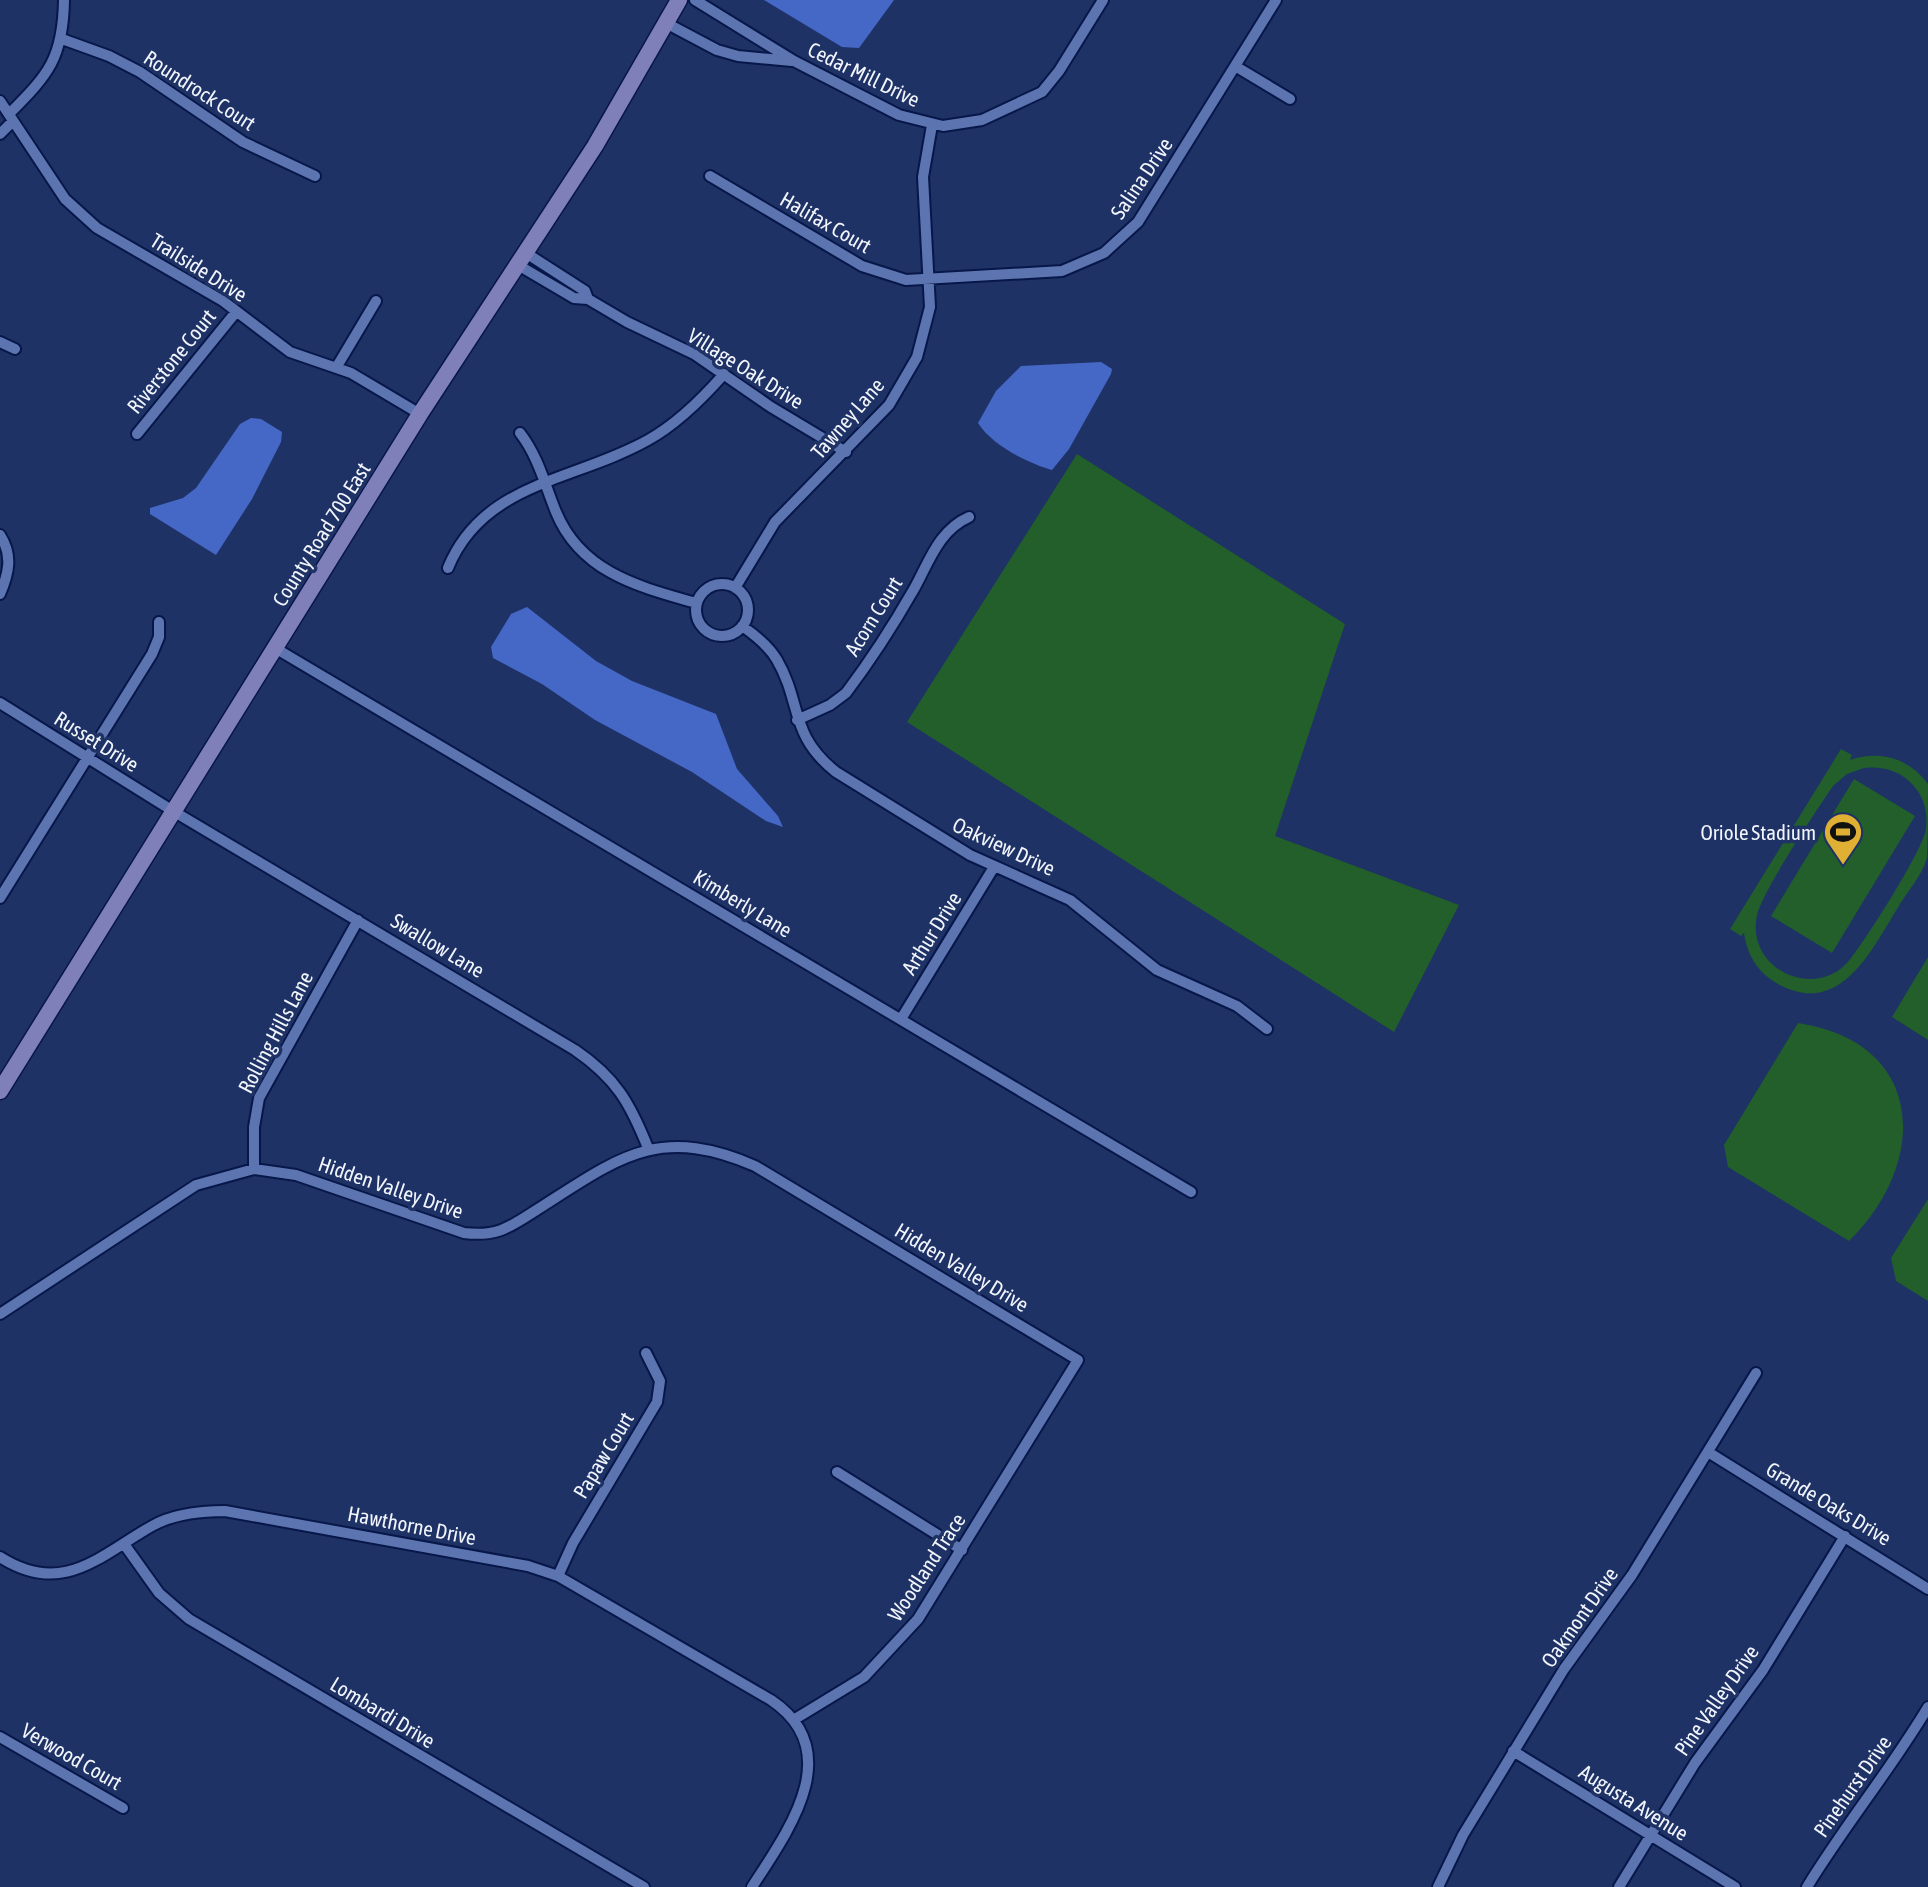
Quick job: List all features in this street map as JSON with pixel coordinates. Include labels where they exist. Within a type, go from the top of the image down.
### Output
[{"type":"main road","name":"County Road 700 East","points":[[0,1091],[420,414],[595,146],[679,0]]},
{"type":"street","points":[[0,134],[59,53],[64,0]]},
{"type":"street","name":"Cedar Mill Drive","points":[[695,0],[794,61],[899,115],[932,125],[956,125],[982,120],[1041,92],[1059,71],[1103,0]]},
{"type":"street","name":"Salina Drive","points":[[929,280],[1051,273],[1084,264],[1104,253],[1138,222],[1276,0]]},
{"type":"street","points":[[666,23],[717,50],[738,56],[794,61]]},
{"type":"street","name":"Roundrock Court","points":[[62,39],[109,56],[140,72],[243,142],[315,176]]},
{"type":"street","points":[[1236,66],[1290,99]]},
{"type":"street","name":"Trailside Drive","points":[[0,101],[65,199],[80,215],[236,312],[290,352],[351,373],[420,414]]},
{"type":"street","name":"Tawney Lane","points":[[735,588],[775,522],[846,452],[888,405],[917,357],[928,320],[929,280],[923,177],[932,125]]},
{"type":"street","name":"Halifax Court","points":[[710,176],[862,266],[895,278],[929,280]]},
{"type":"street","name":"Village Oak Drive","points":[[522,259],[584,291],[588,299],[627,322],[694,354],[771,407],[846,452]]},
{"type":"street","points":[[336,368],[376,301]]},
{"type":"street","name":"Riverstone Court","points":[[136,434],[236,312]]},
{"type":"street","points":[[0,342],[15,349]]},
{"type":"street","points":[[447,568],[475,522],[514,495],[611,458],[663,431],[698,402],[724,373]]},
{"type":"street","points":[[520,433],[532,451],[564,530],[585,556],[600,568],[636,585],[696,603]]},
{"type":"street","name":"Acorn Court","points":[[797,720],[830,705],[846,693],[915,587],[938,543],[953,527],[969,517]]},
{"type":"street","points":[[0,535],[9,556],[9,573],[0,594]]},
{"type":"street","points":[[712,586],[735,588],[746,601],[748,610],[742,626],[727,635],[710,633],[698,621],[696,603],[705,590],[712,586]]},
{"type":"street","points":[[1,896],[152,654],[159,637],[159,622]]},
{"type":"street","name":"Oakview Drive","points":[[742,626],[776,658],[797,720],[816,755],[835,772],[951,844],[994,867],[1041,885],[1069,900],[1157,970],[1237,1006],[1267,1029]]},
{"type":"street","name":"Kimberly Lane","points":[[275,648],[1191,1192]]},
{"type":"street","name":"Russet Drive","points":[[0,703],[173,811]]},
{"type":"street","name":"Swallow Lane","points":[[173,811],[591,1061],[608,1076],[631,1106],[648,1148]]},
{"type":"street","name":"Arthur Drive","points":[[901,1019],[994,867]]},
{"type":"street","name":"Rolling Hills Lane","points":[[254,1169],[254,1127],[262,1092],[358,920]]},
{"type":"street","name":"Hidden Valley Drive","points":[[0,1314],[196,1185],[254,1169],[296,1175],[464,1233],[485,1235],[505,1230],[609,1164],[648,1148],[725,1153],[755,1166],[1034,1333]]},
{"type":"street","name":"Woodland Trace","points":[[795,1719],[836,1697],[883,1660],[918,1619],[962,1549],[1078,1360],[1034,1333]]},
{"type":"street","name":"Papaw Court","points":[[558,1576],[573,1543],[657,1402],[660,1381],[646,1353]]},
{"type":"street","name":"Oakmont Drive","points":[[1438,1887],[1463,1835],[1513,1751],[1564,1669],[1632,1576],[1756,1373]]},
{"type":"street","name":"Grande Oaks Drive","points":[[1708,1452],[1928,1589]]},
{"type":"street","points":[[837,1472],[962,1549]]},
{"type":"street","name":"Hawthorne Drive","points":[[0,1557],[31,1572],[64,1573],[85,1567],[167,1519],[195,1512],[225,1511],[528,1566],[558,1576],[771,1700],[795,1719]]},
{"type":"street","name":"Pine Valley Drive","points":[[1619,1887],[1699,1755],[1763,1670],[1845,1535]]},
{"type":"street","name":"Lombardi Drive","points":[[124,1544],[151,1584],[189,1619],[644,1887]]},
{"type":"street","name":"Pinehurst Drive","points":[[1807,1887],[1833,1844],[1894,1763],[1928,1707]]},
{"type":"street","points":[[752,1887],[790,1826],[807,1783],[809,1770],[805,1736],[795,1719]]},
{"type":"street","name":"Verwood Court","points":[[0,1737],[123,1808]]},
{"type":"street","name":"Augusta Avenue","points":[[1513,1751],[1735,1887]]},
{"type":"green space","points":[[1077,454],[1345,624],[1275,836],[1459,905],[1394,1032],[907,722]]},
{"type":"green space","points":[[1841,749],[1852,755],[1850,760],[1883,756],[1903,762],[1928,784],[1925,865],[1864,960],[1851,975],[1836,986],[1819,993],[1800,992],[1778,984],[1755,963],[1744,933],[1741,936],[1730,929]],"holes":[[[1871,768],[1897,773],[1917,790],[1926,817],[1923,840],[1893,894],[1851,958],[1837,971],[1821,978],[1804,979],[1787,974],[1773,965],[1762,951],[1756,934],[1761,903],[1791,850],[1833,786],[1847,774]]]},
{"type":"green space","name":"Oriole Stadium","points":[[1854,779],[1915,816],[1832,953],[1771,916]]},
{"type":"green space","points":[[1928,957],[1928,1040],[1892,1017]]},
{"type":"green space","points":[[1798,1023],[1841,1035],[1872,1055],[1892,1080],[1902,1111],[1902,1143],[1893,1177],[1875,1210],[1849,1241],[1728,1167],[1724,1145]]},
{"type":"green space","points":[[1928,1199],[1928,1301],[1896,1281],[1891,1258]]},
{"type":"water","points":[[764,0],[894,0],[859,48],[842,47]]},
{"type":"water","points":[[1101,362],[1112,369],[1111,374],[1069,449],[1052,470],[1011,452],[992,439],[978,423],[996,391],[1021,366]]},
{"type":"water","points":[[251,418],[261,419],[282,432],[281,442],[252,499],[216,555],[150,514],[150,508],[183,498],[196,488],[240,424]]},
{"type":"water","points":[[527,607],[596,661],[632,681],[716,714],[737,769],[778,816],[783,827],[766,821],[692,772],[595,720],[542,684],[493,658],[491,647],[511,614]]},
{"type":"place","name":"Oriole Stadium","points":[[1843,866]]}]
